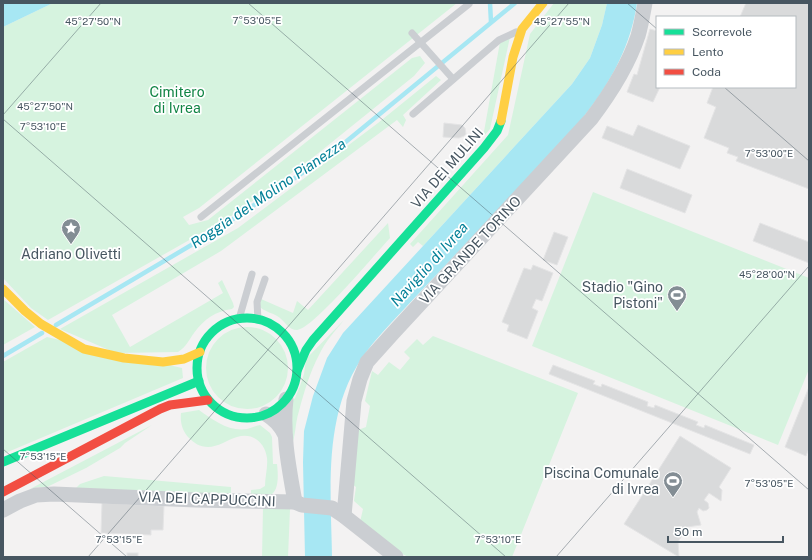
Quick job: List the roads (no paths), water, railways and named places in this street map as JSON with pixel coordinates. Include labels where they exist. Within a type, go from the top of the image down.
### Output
[{"type":"street","name":"VIA DEI MULINI","points":[[297,371],[306,350],[325,325],[484,148],[497,131],[502,119],[513,57],[522,29],[543,3]]},
{"type":"street","name":"VIA GRANDE TORINO","points":[[338,512],[354,401],[360,379],[367,362],[591,119],[606,99],[630,54],[638,36],[645,3]]},
{"type":"street","points":[[3,289],[17,305],[37,322],[83,348],[121,358],[164,363],[176,362],[189,358],[200,352]]},
{"type":"street","points":[[239,319],[258,320],[268,323],[278,329],[285,336],[292,347],[296,359],[297,371],[292,391],[277,408],[254,418],[241,418],[229,415],[218,409],[208,400],[202,391],[199,381],[198,361],[200,352],[206,340],[215,330],[226,323],[239,319]]},
{"type":"street","name":"VIA DEI MULINI","points":[[285,336],[300,337],[314,333],[325,325]]},
{"type":"street","points":[[3,462],[199,381]]},
{"type":"street","points":[[286,399],[284,435],[288,466],[299,503]]},
{"type":"street","points":[[3,492],[160,409],[170,405],[208,400]]},
{"type":"street","points":[[266,414],[276,421],[281,427],[284,435]]},
{"type":"street","name":"VIA DEI CAPPUCCINI","points":[[3,510],[36,495],[54,494],[299,503],[338,512]]},
{"type":"street","points":[[338,512],[396,557]]},
{"type":"lane","points":[[201,217],[419,42],[469,4]]},
{"type":"lane","points":[[413,114],[451,77],[498,40],[522,29]]},
{"type":"lane","points":[[412,33],[451,77]]},
{"type":"lane","points":[[239,319],[252,274]]},
{"type":"lane","points":[[258,320],[257,302],[265,279]]},
{"type":"water","points":[[3,3],[53,3],[3,27]]},
{"type":"water","name":"Naviglio di Ivrea","points":[[607,3],[637,3],[630,33],[619,62],[604,88],[567,137],[379,337],[367,351],[353,374],[342,398],[332,450],[332,557],[305,557],[303,462],[304,431],[313,396],[327,358],[343,333],[572,84],[590,58],[602,25]]},
{"type":"waterway","points":[[490,3],[491,22]]},
{"type":"waterway","name":"Roggia del Molino Pianezza","points":[[56,325],[215,231],[331,154],[515,3]]},
{"type":"waterway","name":"Roggia del Molino Pianezza","points":[[3,356],[42,333]]},
{"type":"place","name":"Adriano Olivetti","points":[[71,245]]},
{"type":"place","name":"Stadio \"Gino Pistoni\"","points":[[677,312]]},
{"type":"place","name":"Piscina Comunale di Ivrea","points":[[673,498]]},
{"type":"park label","name":"Cimitero di Ivrea","points":[[177,100]]}]
